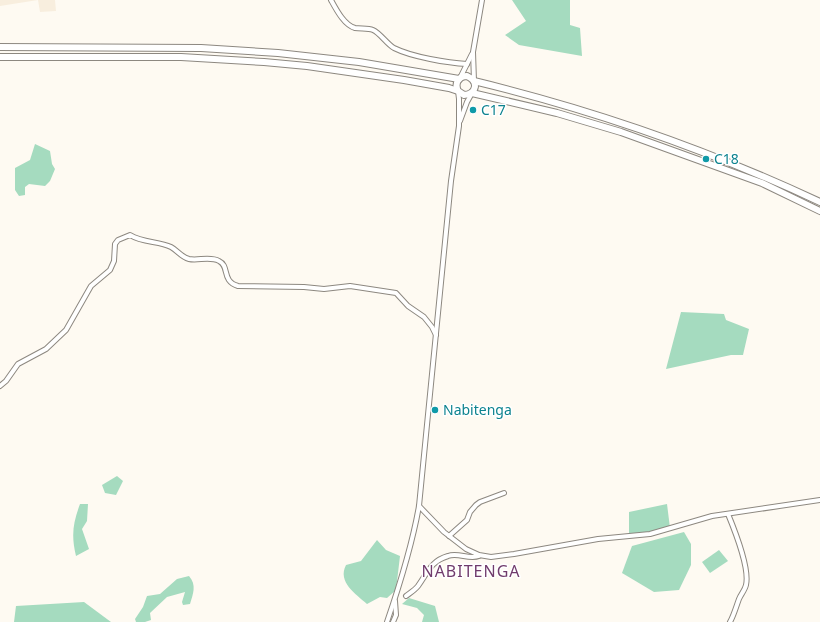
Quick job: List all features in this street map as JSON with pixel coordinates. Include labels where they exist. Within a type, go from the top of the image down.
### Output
[{"type":"highway","points":[[0,47],[201,48],[278,53],[359,62],[459,79],[467,76],[474,81],[625,123],[768,177],[820,202]]},
{"type":"highway","points":[[0,57],[181,57],[257,61],[404,80],[458,91],[464,95],[472,93],[557,113],[621,132],[762,184],[820,211]]},
{"type":"highway","points":[[458,91],[456,84],[459,79]]},
{"type":"highway","points":[[472,93],[475,87],[474,81]]},
{"type":"street","points":[[331,0],[343,18],[352,27],[373,30],[395,48],[422,57],[467,64]]},
{"type":"street","points":[[474,81],[473,52],[482,0]]},
{"type":"street","points":[[459,79],[473,52]]},
{"type":"street","points":[[387,622],[410,547],[419,506],[451,181],[459,126],[458,91]]},
{"type":"street","points":[[459,126],[467,102],[472,93]]},
{"type":"street","points":[[0,386],[6,381],[18,364],[46,349],[66,330],[91,286],[110,270],[114,261],[115,244],[126,235],[130,235],[147,242],[170,247],[188,259],[217,260],[224,266],[228,281],[233,285],[324,289],[350,286],[396,293],[408,306],[424,317],[436,335]]},
{"type":"street","points":[[449,536],[467,520],[470,512],[476,505],[504,493]]},
{"type":"street","points":[[419,506],[449,536],[472,553],[491,557],[598,539],[650,534],[693,521],[820,500]]},
{"type":"street","points":[[728,514],[738,542],[747,581],[745,590],[740,597],[730,622]]},
{"type":"street","points":[[406,596],[417,587],[427,572],[439,559],[451,555],[474,558],[479,555]]},
{"type":"street","points":[[394,622],[396,615],[395,598]]},
{"type":"shaded area","points":[[0,0],[38,0],[0,6]]},
{"type":"shaded area","points":[[38,0],[55,0],[56,11],[40,12]]},
{"type":"green space","points":[[512,0],[570,0],[570,25],[580,28],[582,56],[519,45],[505,35],[526,21]]},
{"type":"green space","points":[[35,144],[50,151],[52,164],[55,169],[50,181],[45,186],[29,184],[25,187],[25,195],[19,196],[15,190],[15,168],[30,160]]},
{"type":"green space","points":[[681,312],[724,314],[726,320],[749,329],[743,355],[731,355],[666,369]]},
{"type":"green space","points":[[117,476],[123,481],[116,495],[105,493],[102,485]]},
{"type":"green space","points":[[80,504],[88,504],[87,521],[82,529],[89,549],[76,556],[74,529]]},
{"type":"green space","points":[[667,504],[670,528],[659,532],[629,536],[629,512]]},
{"type":"green space","points":[[684,532],[691,544],[691,565],[679,590],[654,592],[622,573],[632,546]]},
{"type":"green space","points":[[377,540],[386,550],[400,556],[396,590],[387,598],[380,597],[367,604],[349,587],[344,577],[344,571],[346,565],[361,561]]},
{"type":"green space","points":[[719,550],[728,561],[710,573],[702,562]]},
{"type":"green space","points":[[189,576],[194,586],[190,604],[183,605],[182,602],[185,592],[167,597],[150,613],[151,620],[136,622],[135,619],[143,607],[147,596],[160,594],[177,579]]},
{"type":"green space","points":[[409,598],[435,606],[439,622],[422,622],[424,615],[417,608],[402,604]]},
{"type":"green space","points":[[84,602],[111,622],[14,622],[16,606]]},
{"type":"place","name":"C17","points":[[473,110]]},
{"type":"place","name":"C18","points":[[706,159]]},
{"type":"place","name":"Nabitenga","points":[[435,410]]},
{"type":"district","name":"NABITENGA","points":[[471,571]]}]
